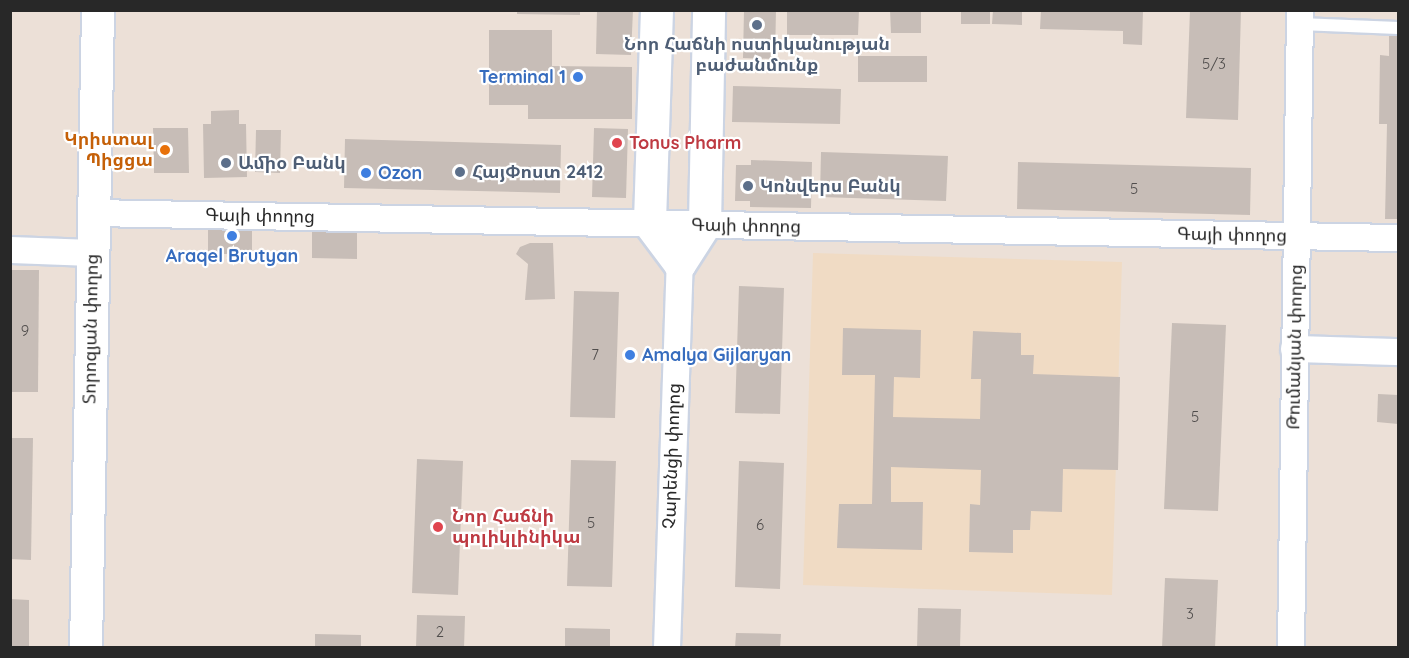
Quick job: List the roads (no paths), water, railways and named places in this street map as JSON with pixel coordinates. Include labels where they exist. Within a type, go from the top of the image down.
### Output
[{"type":"street","name":"Տորոզյան փողոց","points":[[86,648],[98,10]]},
{"type":"street","points":[[657,10],[650,224],[680,264],[705,225],[708,10]]},
{"type":"street","name":"Թումանյան փողոց","points":[[1291,648],[1300,17]]},
{"type":"street","name":"Գայի փողոց","points":[[93,213],[1398,238]]},
{"type":"street","points":[[10,250],[92,253]]},
{"type":"street","name":"Չարենցի փողոց","points":[[667,648],[680,264]]},
{"type":"street","points":[[1294,349],[1398,352]]},
{"type":"lane","points":[[1300,17],[1398,28]]},
{"type":"place","name":"Նոր Հաճնի ոստիկանության բաժանմունք","points":[[757,25]]},
{"type":"place","name":"Terminal 1","points":[[578,77]]},
{"type":"place","name":"Tonus Pharm","points":[[617,143]]},
{"type":"place","name":"Կրիստալ Պիցցա","points":[[165,150]]},
{"type":"place","name":"Ամիօ Բանկ","points":[[226,163]]},
{"type":"place","name":"ՀայՓոստ 2412","points":[[460,172]]},
{"type":"place","name":"Ozon","points":[[366,173]]},
{"type":"place","name":"Կոնվերս Բանկ","points":[[748,186]]},
{"type":"place","name":"Araqel Brutyan","points":[[232,236]]},
{"type":"place","name":"Amalya Gijlaryan","points":[[630,355]]},
{"type":"place","name":"Նոր Հաճնի պոլիկլինիկա","points":[[438,527]]}]
